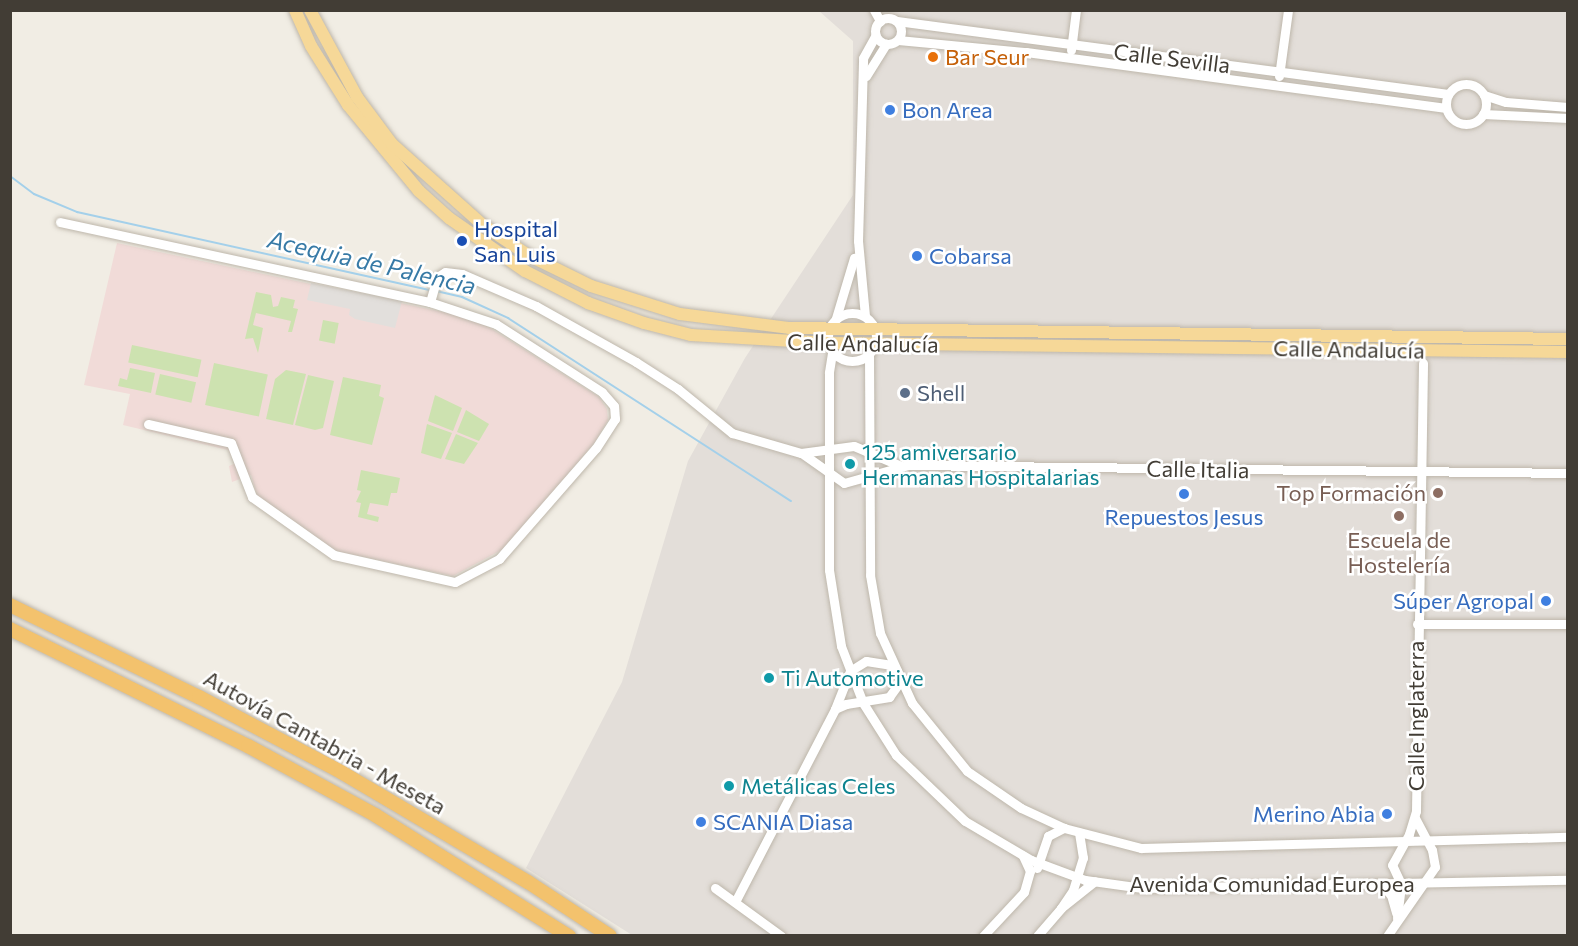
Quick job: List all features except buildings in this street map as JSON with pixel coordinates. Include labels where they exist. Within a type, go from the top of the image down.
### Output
[{"type":"highway","name":"Autovía Cantabria - Meseta","points":[[10,604],[199,697],[341,772],[528,882],[610,936]]},
{"type":"highway","name":"Autovía Cantabria - Meseta","points":[[10,629],[248,746],[375,815],[569,936]]},
{"type":"main road","name":"Calle Andalucía","points":[[295,10],[329,77],[377,145],[449,218],[525,271],[588,303],[691,335],[830,348],[872,349],[1568,352]]},
{"type":"main road","name":"Calle Andalucía","points":[[310,10],[357,97],[392,144],[483,225],[528,255],[591,286],[680,314],[779,327],[832,323],[875,329],[1568,339]]},
{"type":"street","points":[[874,10],[880,21],[876,35],[863,58],[858,241],[865,316],[875,329]]},
{"type":"street","points":[[1070,58],[1076,10]]},
{"type":"street","points":[[1278,84],[1288,10]]},
{"type":"street","points":[[862,84],[871,63],[886,44],[898,40],[901,28],[897,21],[888,18],[880,21]]},
{"type":"street","name":"Calle Sevilla","points":[[897,21],[1448,94]]},
{"type":"street","points":[[876,35],[886,44]]},
{"type":"street","name":"Calle Sevilla","points":[[898,40],[1070,58],[1446,108]]},
{"type":"street","points":[[1568,107],[1506,102],[1484,95],[1467,84],[1455,87],[1448,94],[1446,108],[1450,117],[1461,123],[1473,122],[1483,114],[1568,118]]},
{"type":"street","points":[[1483,114],[1484,95]]},
{"type":"street","points":[[60,222],[431,299],[496,324],[602,392],[614,406],[615,419],[596,447],[508,551],[455,582],[334,555],[252,497],[231,442],[148,424]]},
{"type":"street","points":[[832,323],[847,290],[858,241]]},
{"type":"street","points":[[431,299],[434,285],[445,272],[462,274],[536,306],[668,382],[720,426],[801,453],[828,476],[843,483],[869,477]]},
{"type":"street","points":[[832,323],[849,313],[865,316]]},
{"type":"street","name":"Avenida Comunidad Europea","points":[[832,323],[828,450],[831,594],[850,671],[863,703],[896,755],[941,802],[990,838],[1039,863],[1078,878],[1142,888],[1568,880]]},
{"type":"street","name":"Avenida Comunidad Europea","points":[[875,329],[872,349],[869,477],[870,575],[880,633],[900,682],[926,723],[967,771],[1021,808],[1064,828],[1141,848],[1568,837]]},
{"type":"street","points":[[830,348],[852,362],[872,349]]},
{"type":"street","name":"Calle Inglaterra","points":[[1415,818],[1423,363]]},
{"type":"street","points":[[801,453],[846,445],[870,452]]},
{"type":"street","name":"Calle Italia","points":[[870,452],[901,466]]},
{"type":"street","name":"Calle Italia","points":[[869,477],[880,470],[901,466],[1568,473]]},
{"type":"street","points":[[1417,624],[1568,624]]},
{"type":"street","points":[[735,902],[835,709],[850,671],[866,661],[892,665]]},
{"type":"street","points":[[835,709],[846,704],[863,703],[888,697],[900,682]]},
{"type":"street","points":[[1387,936],[1397,918],[1426,883],[1435,867],[1427,842],[1415,818]]},
{"type":"street","points":[[1397,918],[1401,884],[1392,865],[1415,818]]},
{"type":"street","points":[[983,936],[1024,892],[1039,863],[1048,836],[1064,828]]},
{"type":"street","points":[[1061,908],[1078,878],[1084,845],[1079,832]]},
{"type":"street","points":[[1023,856],[1030,871],[1024,892]]},
{"type":"street","points":[[1037,936],[1061,908],[1095,881]]},
{"type":"street","points":[[1381,884],[1391,895],[1397,918]]},
{"type":"street","points":[[715,888],[781,936]]},
{"type":"shaded area","points":[[819,11],[1567,11],[1567,935],[632,935],[526,868],[622,682],[688,461],[745,358],[853,195],[853,41]]},
{"type":"shaded area","points":[[117,243],[476,319],[599,397],[607,409],[608,420],[595,442],[507,547],[453,576],[336,551],[257,496],[251,475],[232,482],[229,466],[236,463],[228,450],[123,425],[130,394],[84,385]]},
{"type":"shaded area","points":[[311,283],[402,301],[395,328],[355,319],[349,315],[350,309],[307,300]]},
{"type":"green space","points":[[256,292],[271,295],[273,307],[278,306],[281,297],[295,300],[293,308],[298,309],[292,332],[288,332],[291,321],[256,313],[253,325],[263,328],[258,353],[253,338],[245,339]]},
{"type":"green space","points":[[323,320],[339,323],[335,344],[319,341]]},
{"type":"green space","points":[[132,345],[201,360],[198,377],[128,363]]},
{"type":"green space","points":[[214,363],[268,374],[259,416],[205,405]]},
{"type":"green space","points":[[130,368],[155,373],[151,393],[118,386],[120,378],[127,380]]},
{"type":"green space","points":[[286,370],[306,374],[293,425],[266,419],[275,379]]},
{"type":"green space","points":[[160,374],[196,382],[191,403],[155,394]]},
{"type":"green space","points":[[308,375],[334,381],[323,428],[315,430],[295,425]]},
{"type":"green space","points":[[343,377],[381,385],[379,396],[384,398],[372,445],[330,435]]},
{"type":"green space","points":[[435,395],[462,408],[453,431],[428,421]]},
{"type":"green space","points":[[466,410],[489,424],[479,441],[457,432]]},
{"type":"green space","points":[[427,424],[452,433],[441,459],[421,453]]},
{"type":"green space","points":[[456,434],[478,443],[464,464],[445,459]]},
{"type":"green space","points":[[361,470],[400,478],[397,493],[391,493],[388,506],[370,503],[367,514],[379,517],[378,522],[358,517],[361,503],[356,502],[361,491],[357,490]]},
{"type":"waterway","name":"Acequia de Palencia","points":[[10,176],[34,194],[77,212],[430,290]]},
{"type":"waterway","name":"Acequia de Palencia","points":[[436,291],[462,297],[508,318],[791,501]]},
{"type":"place","name":"Bar Seur","points":[[933,57]]},
{"type":"place","name":"Bon Area","points":[[890,110]]},
{"type":"place","name":"Hospital San Luis","points":[[462,241]]},
{"type":"place","name":"Cobarsa","points":[[917,256]]},
{"type":"place","name":"Shell","points":[[905,393]]},
{"type":"place","name":"125 amiversario Hermanas Hospitalarias","points":[[850,464]]},
{"type":"place","name":"Top Formación","points":[[1438,493]]},
{"type":"place","name":"Repuestos Jesus","points":[[1184,494]]},
{"type":"place","name":"Escuela de Hostelería","points":[[1399,516]]},
{"type":"place","name":"Súper Agropal","points":[[1546,601]]},
{"type":"place","name":"Ti Automotive","points":[[769,678]]},
{"type":"place","name":"Metálicas Celes","points":[[729,786]]},
{"type":"place","name":"Merino Abia","points":[[1387,814]]},
{"type":"place","name":"SCANIA Diasa","points":[[701,822]]}]
